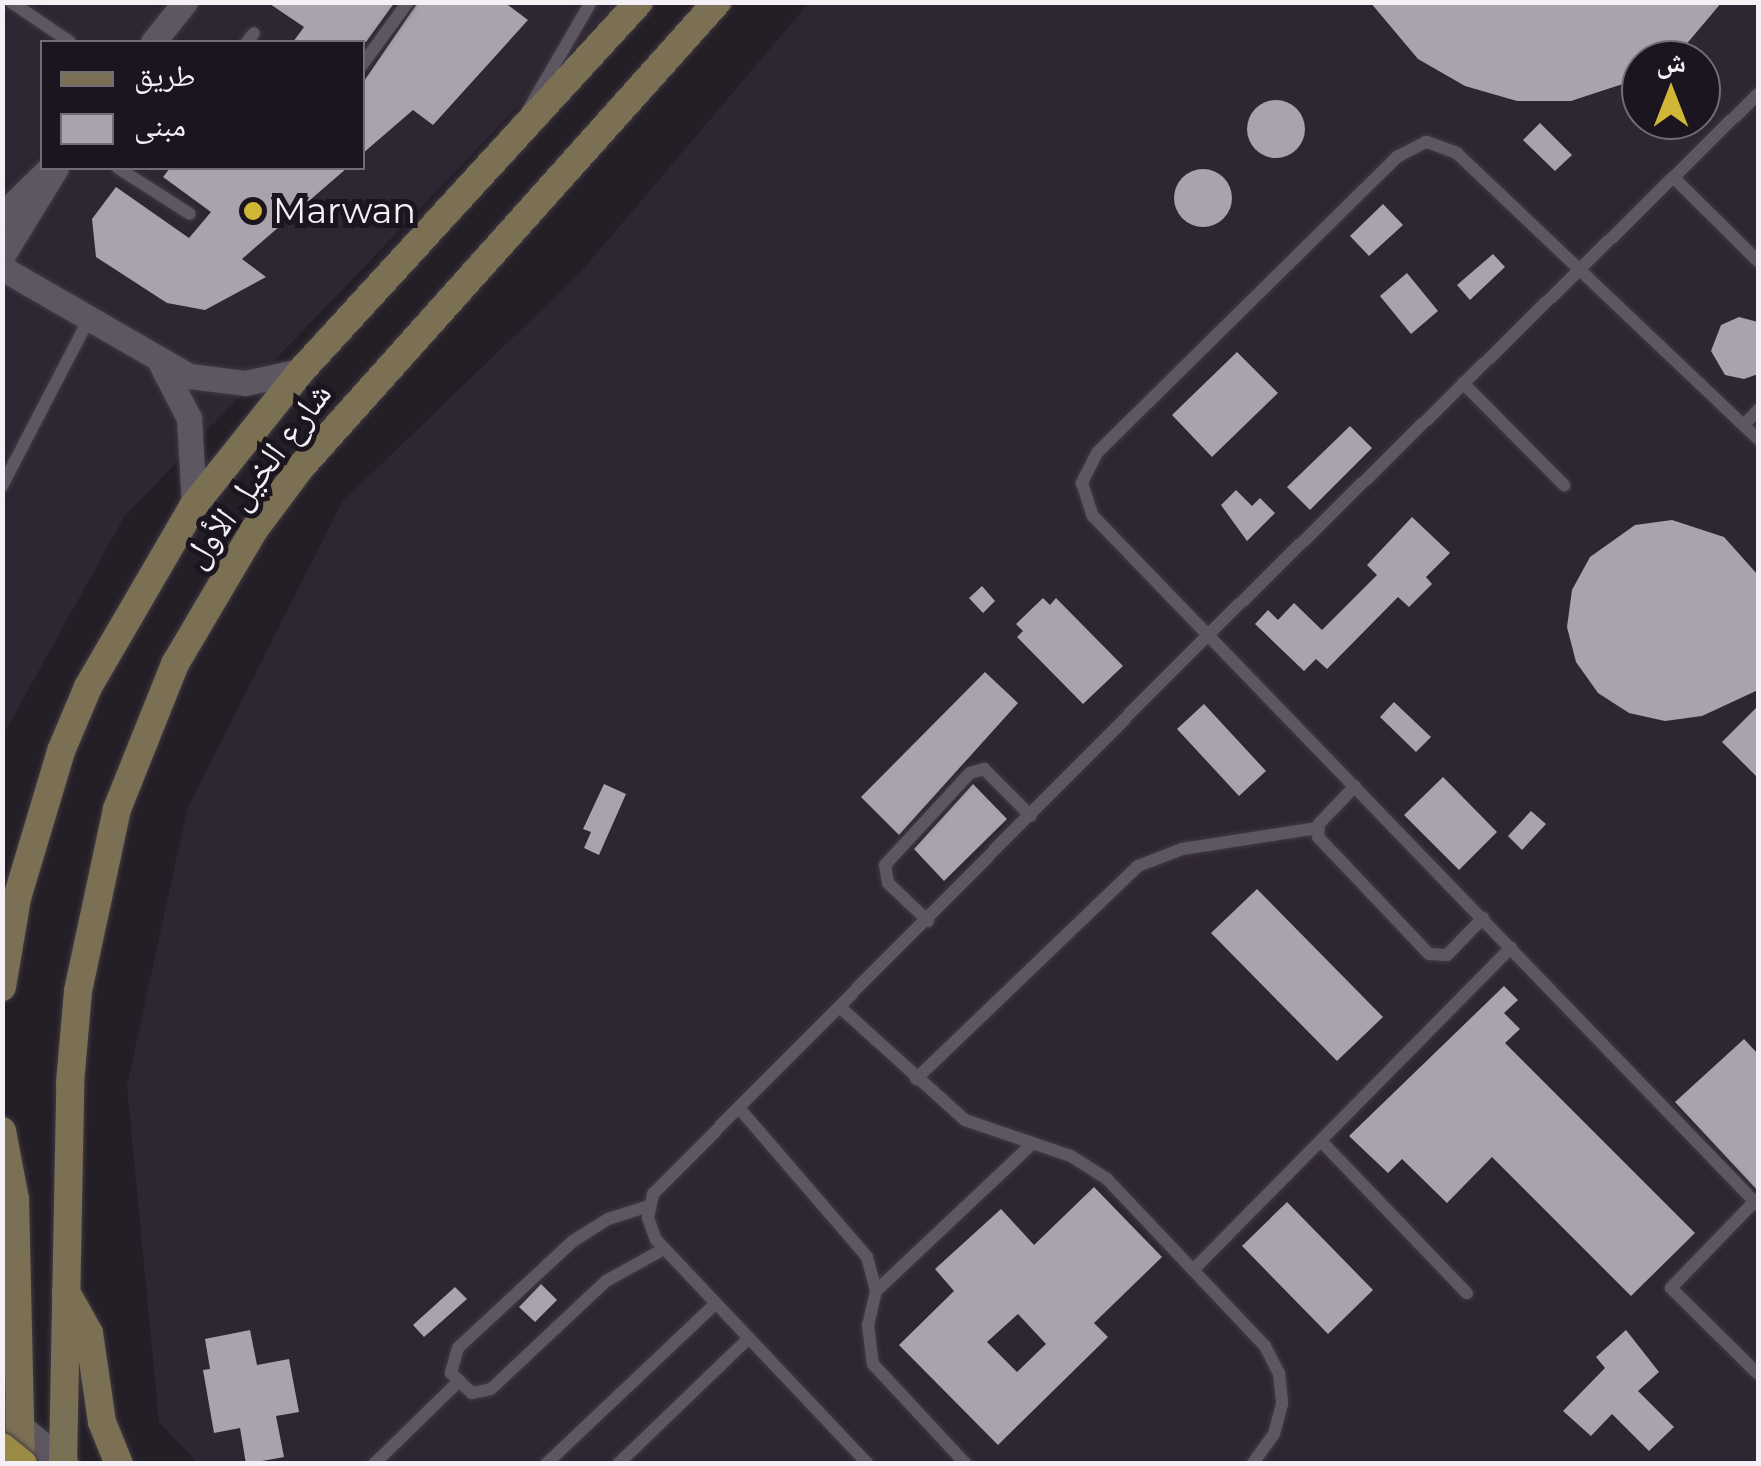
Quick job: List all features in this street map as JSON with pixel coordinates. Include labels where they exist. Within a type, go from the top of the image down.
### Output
[{"type":"main road","name":"شارع الخيل الأول","points":[[2,987],[17,898],[61,751],[88,686],[194,505],[301,371],[522,136],[639,2]]},
{"type":"main road","name":"شارع الخيل الأول","points":[[64,1463],[70,1083],[90,918],[117,810],[175,664],[254,530],[301,468],[717,2]]},
{"type":"main road","points":[[2,1131],[16,1199],[8,1430],[22,1464]]},
{"type":"main road","points":[[66,1292],[89,1333],[102,1422],[118,1464]]},
{"type":"street","points":[[155,40],[185,2]]},
{"type":"street","points":[[2,214],[51,170]]},
{"type":"street","points":[[52,170],[4,254],[62,302],[162,366],[216,382],[301,371]]},
{"type":"street","points":[[162,366],[189,418],[194,505]]},
{"type":"street","points":[[8,1430],[64,1463]]},
{"type":"lane","points":[[11,2],[67,40]]},
{"type":"lane","points":[[365,61],[408,2]]},
{"type":"lane","points":[[522,136],[537,89],[592,2]]},
{"type":"lane","points":[[868,1464],[664,1249],[651,1230],[649,1206],[660,1183],[842,1009],[1209,634],[1758,94]]},
{"type":"lane","points":[[1758,438],[1442,144],[1410,146],[1087,466],[1082,483],[1093,516],[1757,1203],[1671,1288],[1758,1374]]},
{"type":"lane","points":[[121,170],[190,214]]},
{"type":"lane","points":[[1674,178],[1758,262]]},
{"type":"lane","points":[[2,486],[88,319]]},
{"type":"lane","points":[[1463,383],[1564,486]]},
{"type":"lane","points":[[1744,425],[1758,410]]},
{"type":"lane","points":[[928,921],[888,883],[884,865],[970,772],[984,769],[1031,816]]},
{"type":"lane","points":[[916,1078],[1138,866],[1182,849],[1317,828],[1356,786]]},
{"type":"lane","points":[[1317,828],[1320,840],[1432,957],[1446,955],[1483,918]]},
{"type":"lane","points":[[1193,1270],[1511,948]]},
{"type":"lane","points":[[842,1009],[965,1120],[1029,1147],[1090,1166],[1264,1346],[1279,1373],[1282,1404],[1274,1434],[1252,1464]]},
{"type":"lane","points":[[739,1108],[856,1243],[876,1291]]},
{"type":"lane","points":[[1320,1141],[1467,1293]]},
{"type":"lane","points":[[966,1464],[873,1364],[868,1325],[876,1291],[1029,1147]]},
{"type":"lane","points":[[649,1206],[608,1219],[573,1241],[458,1348],[451,1362],[459,1380],[472,1393],[492,1389],[606,1281],[664,1249]]},
{"type":"lane","points":[[546,1464],[716,1303]]},
{"type":"lane","points":[[618,1464],[749,1338]]},
{"type":"lane","points":[[374,1464],[459,1380]]},
{"type":"shaded area","points":[[3,3],[617,3],[124,517],[3,735]]},
{"type":"shaded area","points":[[809,3],[1758,3],[1758,1463],[198,1463],[159,1422],[127,1086],[187,810],[342,502],[580,273]]},
{"type":"building","points":[[267,2],[395,2],[366,42],[294,40],[304,27]]},
{"type":"building","points":[[418,2],[504,2],[528,20],[433,125],[413,110],[365,151],[365,80]]},
{"type":"building","points":[[1370,2],[1722,2],[1690,40],[1621,40],[1621,85],[1571,101],[1517,101],[1465,86],[1418,59]]},
{"type":"building","points":[[1276,100],[1296,109],[1305,129],[1296,149],[1276,158],[1256,149],[1247,129],[1256,109]]},
{"type":"building","points":[[1540,123],[1572,155],[1555,171],[1523,140]]},
{"type":"building","points":[[1203,169],[1223,178],[1232,198],[1223,218],[1203,227],[1183,218],[1174,198],[1183,178]]},
{"type":"building","points":[[168,170],[345,170],[242,259],[266,277],[205,310],[167,303],[96,257],[92,219],[116,187],[189,238],[211,212],[163,177]]},
{"type":"building","points":[[1383,204],[1403,225],[1369,256],[1350,236]]},
{"type":"building","points":[[1493,254],[1505,267],[1470,300],[1457,285]]},
{"type":"building","points":[[1407,273],[1438,311],[1411,334],[1380,296]]},
{"type":"building","points":[[1739,317],[1758,322],[1758,374],[1744,379],[1725,375],[1711,351],[1721,325]]},
{"type":"building","points":[[1237,352],[1278,393],[1212,457],[1172,415]]},
{"type":"building","points":[[1350,426],[1372,448],[1310,510],[1287,487]]},
{"type":"building","points":[[1236,490],[1252,506],[1260,498],[1275,513],[1247,541],[1221,505]]},
{"type":"building","points":[[1412,517],[1450,553],[1426,577],[1432,584],[1409,607],[1398,597],[1327,669],[1316,659],[1304,671],[1255,624],[1268,610],[1278,620],[1294,603],[1322,630],[1377,575],[1367,565]]},
{"type":"building","points":[[1672,520],[1724,537],[1758,575],[1758,690],[1702,716],[1665,721],[1629,713],[1598,693],[1576,662],[1567,627],[1572,590],[1590,557],[1635,525]]},
{"type":"building","points":[[982,586],[995,601],[983,613],[969,598]]},
{"type":"building","points":[[1043,598],[1050,605],[1056,598],[1123,666],[1083,704],[1017,637],[1023,631],[1016,624]]},
{"type":"building","points":[[985,672],[1018,703],[899,835],[861,797]]},
{"type":"building","points":[[1394,702],[1431,737],[1416,752],[1380,717]]},
{"type":"building","points":[[1204,704],[1266,771],[1239,796],[1177,729]]},
{"type":"building","points":[[1758,706],[1758,778],[1722,742]]},
{"type":"building","points":[[1443,777],[1497,832],[1459,870],[1404,815]]},
{"type":"building","points":[[604,784],[626,794],[599,855],[584,848],[591,832],[583,829]]},
{"type":"building","points":[[973,784],[1007,819],[944,881],[914,849]]},
{"type":"building","points":[[1531,811],[1546,824],[1522,850],[1508,836]]},
{"type":"building","points":[[1257,889],[1383,1017],[1337,1061],[1211,933]]},
{"type":"building","points":[[1504,986],[1518,1000],[1504,1013],[1520,1029],[1505,1043],[1695,1233],[1631,1296],[1492,1157],[1447,1203],[1402,1159],[1388,1173],[1349,1136]]},
{"type":"building","points":[[1744,1039],[1758,1054],[1758,1191],[1675,1102]]},
{"type":"building","points":[[1094,1187],[1162,1257],[1094,1323],[1108,1337],[998,1445],[899,1345],[954,1291],[935,1269],[1001,1209],[1034,1245]],"holes":[[[1018,1314],[1046,1344],[1017,1372],[987,1342]]]},
{"type":"building","points":[[1287,1202],[1373,1290],[1328,1334],[1242,1246]]},
{"type":"building","points":[[541,1284],[557,1300],[535,1322],[519,1307]]},
{"type":"building","points":[[455,1287],[467,1299],[424,1337],[413,1325]]},
{"type":"building","points":[[250,1330],[257,1365],[289,1359],[299,1412],[276,1416],[284,1457],[246,1464],[240,1428],[214,1433],[203,1370],[210,1369],[205,1339]]},
{"type":"building","points":[[1626,1330],[1659,1372],[1638,1391],[1674,1427],[1649,1451],[1612,1414],[1591,1436],[1563,1411],[1605,1368],[1596,1357]]},
{"type":"place","name":"Marwan","points":[[253,211]]}]
